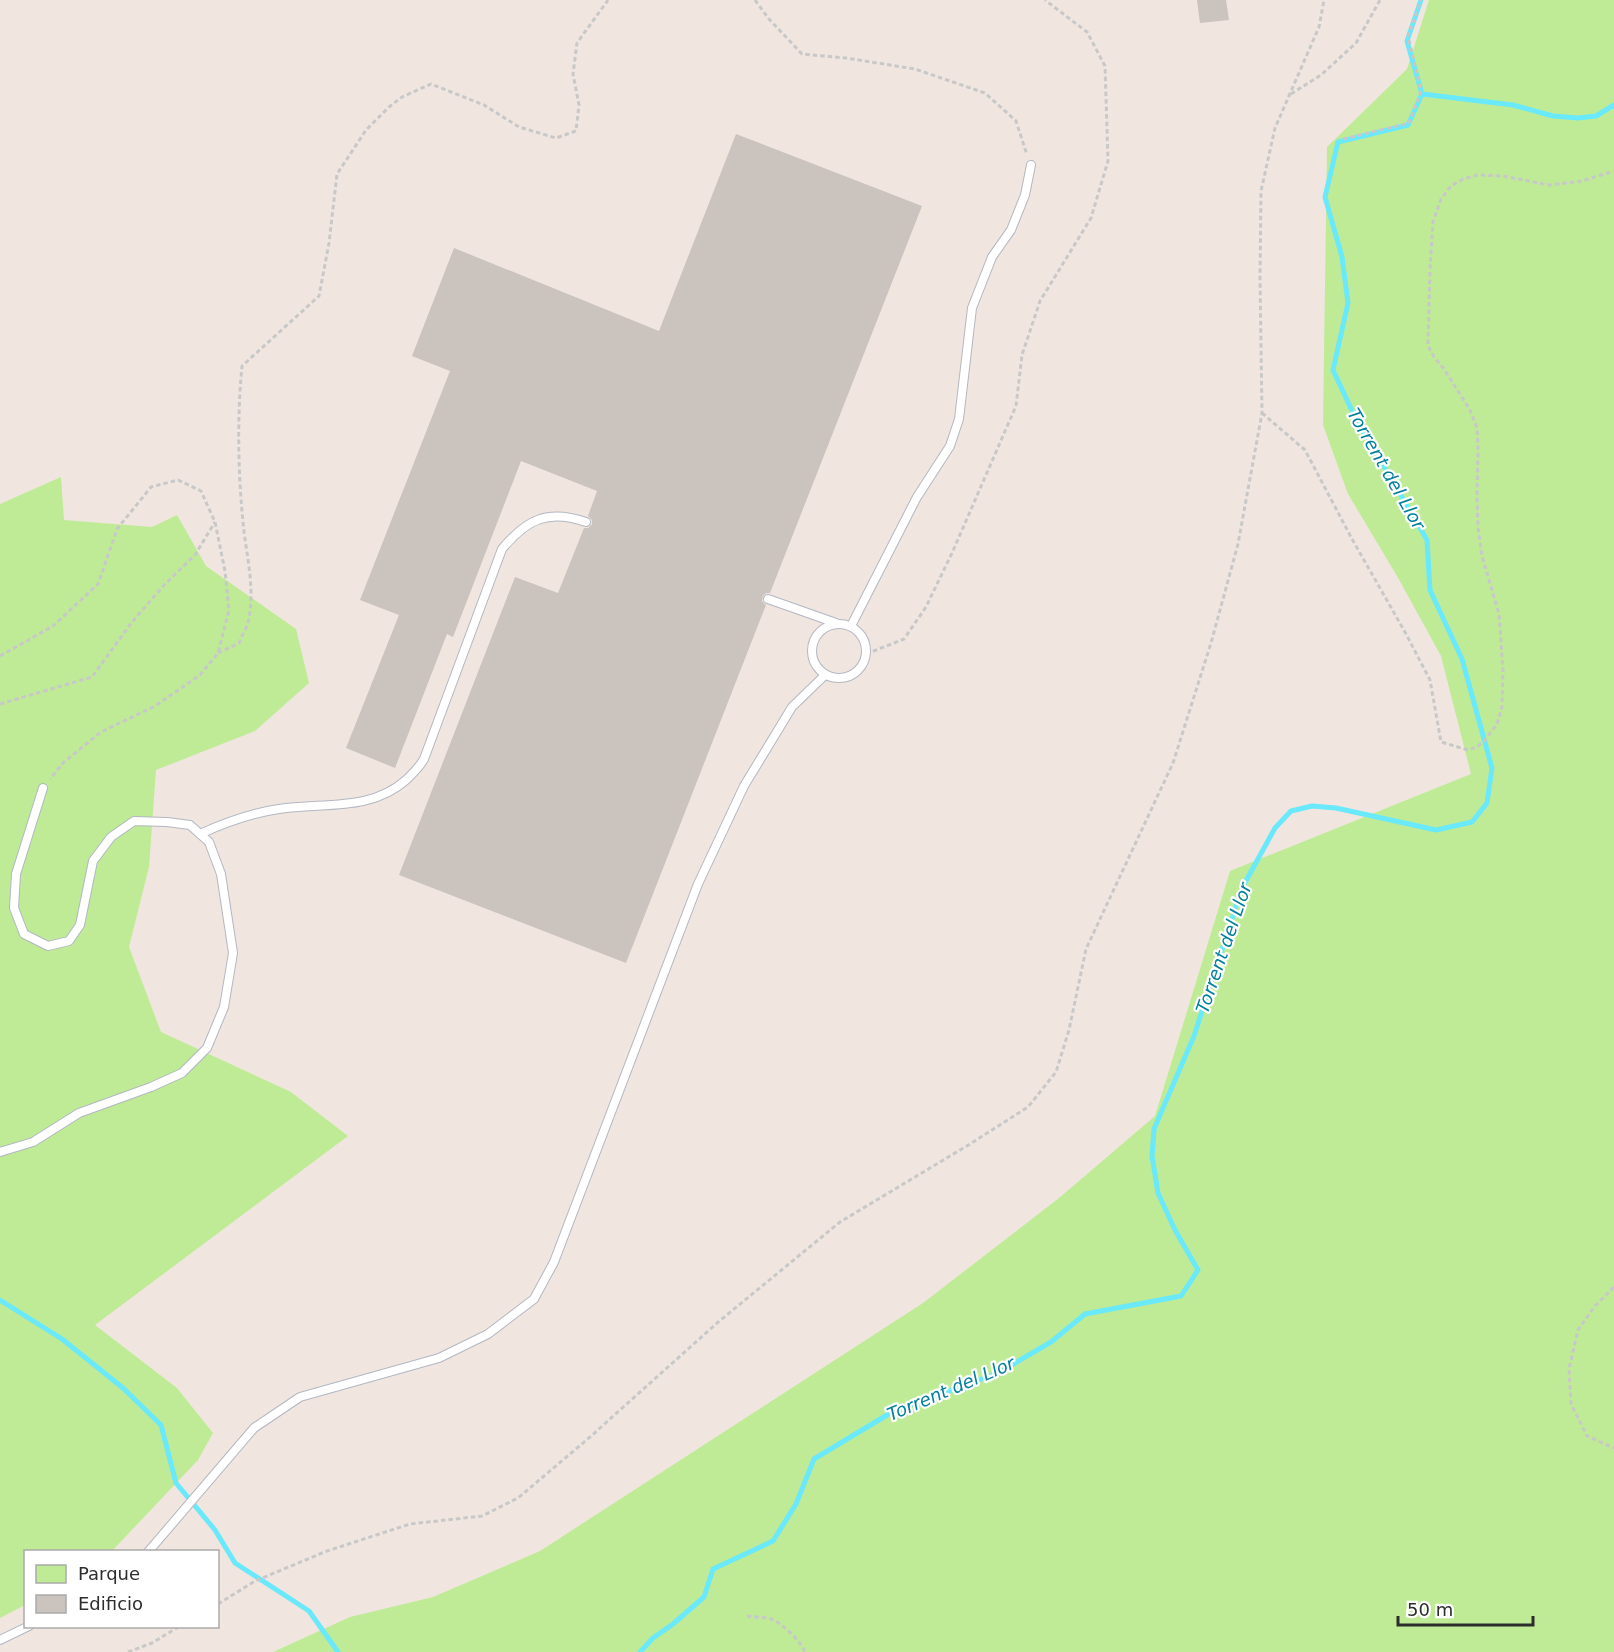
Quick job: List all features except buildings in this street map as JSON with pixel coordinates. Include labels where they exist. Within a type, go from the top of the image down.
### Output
[{"type":"lane","points":[[850,626],[917,497],[950,446],[959,419],[972,308],[992,257],[1011,230],[1025,195],[1031,165]]},
{"type":"lane","points":[[200,834],[234,819],[281,808],[367,801],[382,796],[400,785],[424,759],[502,549],[523,528],[542,518],[566,516],[586,522]]},
{"type":"lane","points":[[768,599],[837,624],[850,626],[858,631],[866,645],[864,663],[852,676],[843,679],[825,675],[818,670],[811,654],[815,637],[821,630],[837,624]]},
{"type":"lane","points":[[149,1550],[254,1428],[300,1397],[439,1358],[489,1334],[534,1299],[554,1262],[698,884],[744,786],[792,707],[825,675]]},
{"type":"lane","points":[[0,1152],[33,1142],[79,1113],[151,1087],[182,1073],[207,1048],[224,1007],[233,953],[221,874],[210,842],[190,825],[167,822],[134,821],[111,837],[93,861],[80,925],[69,941],[48,946],[24,934],[14,908],[16,874],[43,788]]},
{"type":"lane","points":[[0,1640],[25,1628]]},
{"type":"path","points":[[218,653],[239,643],[249,620],[251,586],[239,468],[239,393],[242,366],[319,296],[329,243],[337,174],[366,130],[389,107],[402,97],[430,84],[484,105],[519,127],[556,138],[576,131],[579,105],[573,74],[577,43],[608,0]]},
{"type":"path","points":[[756,0],[769,19],[802,54],[846,58],[915,69],[985,93],[1016,121],[1031,165]]},
{"type":"path","points":[[866,654],[904,639],[926,607],[935,589],[1016,406],[1022,355],[1040,300],[1091,218],[1108,161],[1105,66],[1087,32],[1045,0]]},
{"type":"path","points":[[219,1603],[255,1581],[327,1551],[410,1524],[482,1516],[518,1498],[717,1323],[840,1222],[1028,1107],[1056,1072],[1069,1030],[1086,949],[1173,763],[1239,544],[1262,414],[1261,191],[1275,128],[1318,27],[1324,0]]},
{"type":"path","points":[[1289,95],[1322,75],[1356,43],[1380,0]]},
{"type":"path","points":[[1343,139],[1409,123],[1421,91],[1408,36],[1421,0]]},
{"type":"path","points":[[1262,414],[1305,450],[1405,632],[1430,680],[1442,742],[1468,750],[1477,747],[1497,724],[1502,707],[1503,671],[1498,614],[1482,556],[1477,497],[1477,428],[1470,410],[1428,346],[1433,222],[1441,199],[1451,186],[1463,179],[1478,175],[1503,176],[1549,185],[1582,181],[1614,171]]},
{"type":"path","points":[[0,656],[53,626],[98,584],[117,529],[151,487],[178,480],[201,491],[215,522],[225,571],[229,610],[218,653],[200,675],[155,706],[101,732],[64,762],[43,788]]},
{"type":"path","points":[[0,704],[92,677],[132,622],[165,584],[195,555],[215,522]]},
{"type":"path","points":[[1614,1287],[1595,1306],[1578,1330],[1569,1370],[1571,1404],[1587,1436],[1614,1448]]},
{"type":"path","points":[[747,1616],[773,1619],[791,1634],[805,1652]]},
{"type":"path","points":[[128,1652],[152,1644],[177,1628]]},
{"type":"green space","points":[[1429,0],[1614,0],[1614,1652],[273,1652],[350,1617],[433,1597],[540,1551],[923,1303],[1059,1198],[1155,1116],[1230,871],[1471,774],[1441,656],[1348,494],[1323,425],[1327,147],[1407,69]]},
{"type":"green space","points":[[61,477],[64,520],[152,527],[177,515],[206,566],[296,629],[309,683],[255,731],[156,770],[149,867],[129,947],[161,1032],[291,1092],[348,1136],[95,1325],[177,1388],[213,1433],[198,1460],[113,1550],[24,1550],[24,1606],[0,1618],[0,504]]},
{"type":"waterway","name":"Torrent del Llor","points":[[640,1652],[653,1638],[704,1597],[713,1569],[773,1541],[796,1504],[814,1459],[892,1412],[998,1373],[1051,1342],[1085,1314],[1181,1296],[1198,1270],[1175,1230],[1158,1193],[1152,1156],[1154,1129],[1194,1036],[1242,888],[1275,828],[1291,811],[1312,806],[1336,808],[1436,830],[1472,822],[1487,803],[1492,768],[1462,659],[1430,590],[1427,540],[1354,415],[1333,370],[1348,303],[1342,257],[1325,197],[1338,142],[1408,125],[1422,94],[1407,41],[1421,0]]},
{"type":"waterway","points":[[1422,94],[1513,105],[1553,116],[1578,118],[1596,116],[1614,105]]},
{"type":"waterway","points":[[0,1300],[62,1339],[123,1388],[161,1425],[176,1483],[215,1530],[235,1563],[309,1611],[338,1652]]}]
